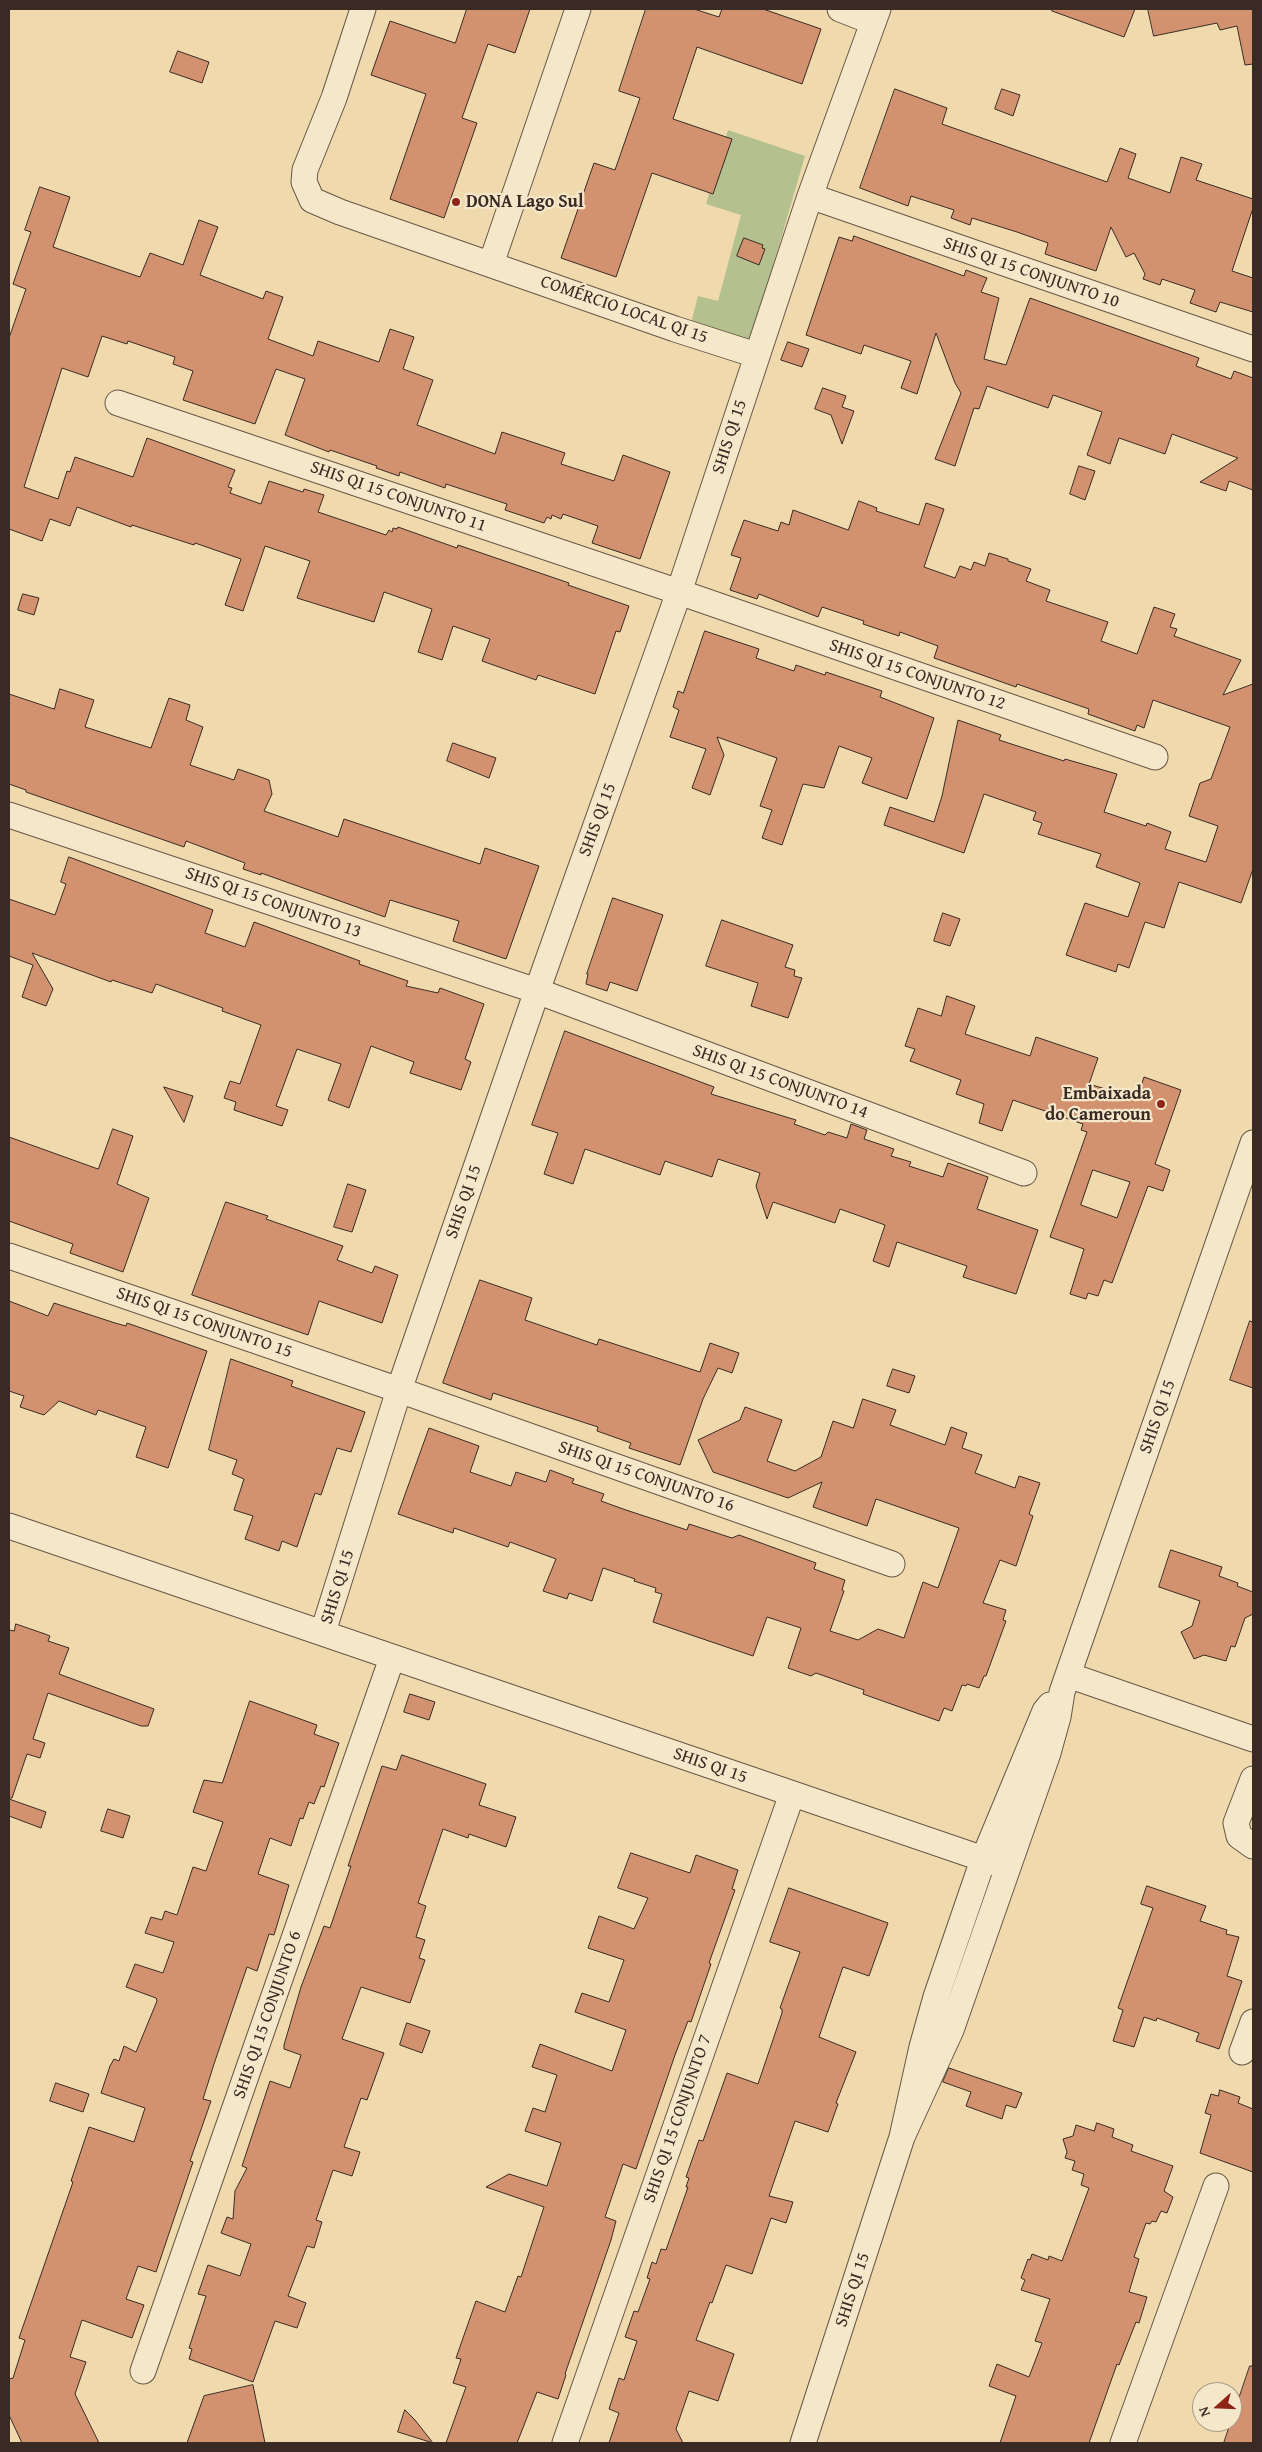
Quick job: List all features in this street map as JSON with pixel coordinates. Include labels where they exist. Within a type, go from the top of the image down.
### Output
[{"type":"street","name":"COMÉRCIO LOCAL QI 15","points":[[363,9],[334,98],[305,170],[304,182],[312,200],[340,212],[667,326],[756,354]]},
{"type":"street","points":[[491,264],[578,9]]},
{"type":"street","points":[[840,9],[875,15]]},
{"type":"street","name":"SHIS QI 15","points":[[323,1632],[400,1390],[537,991],[679,592],[756,354],[875,15]]},
{"type":"street","name":"SHIS QI 15 CONJUNTO 10","points":[[810,196],[1253,349]]},
{"type":"street","name":"SHIS QI 15 CONJUNTO 11","points":[[118,402],[679,592]]},
{"type":"street","name":"SHIS QI 15 CONJUNTO 12","points":[[679,592],[1155,757]]},
{"type":"street","name":"SHIS QI 15 CONJUNTO 13","points":[[9,814],[537,991]]},
{"type":"street","name":"SHIS QI 15 CONJUNTO 14","points":[[537,991],[1024,1173]]},
{"type":"street","name":"SHIS QI 15","points":[[902,2137],[950,2030],[1048,1753],[1065,1683],[1253,1143]]},
{"type":"street","name":"SHIS QI 15 CONJUNTO 15","points":[[9,1256],[400,1390]]},
{"type":"street","name":"SHIS QI 15 CONJUNTO 16","points":[[400,1390],[892,1564]]},
{"type":"street","name":"SHIS QI 15","points":[[9,1526],[1007,1867]]},
{"type":"street","name":"SHIS QI 15 CONJUNTO 6","points":[[143,2371],[392,1658]]},
{"type":"street","points":[[1065,1683],[1251,1732]]},
{"type":"street","name":"SHIS QI 15","points":[[812,2441],[902,2137],[922,2047],[936,1998],[983,1860],[1045,1711],[1065,1683]]},
{"type":"street","points":[[1253,1779],[1236,1823],[1239,1836],[1253,1846]]},
{"type":"street","name":"SHIS QI 15 CONJUNTO 7","points":[[565,2443],[792,1794]]},
{"type":"street","points":[[1242,2052],[1253,2022]]},
{"type":"street","points":[[1123,2443],[1216,2186]]},
{"type":"green space","points":[[728,130],[805,156],[750,345],[691,323],[698,296],[718,301],[741,215],[706,204]]},
{"type":"building","points":[[467,9],[530,9],[515,53],[488,44],[462,118],[477,123],[444,218],[390,199],[426,94],[371,75],[390,21],[455,43]]},
{"type":"building","points":[[646,9],[694,9],[719,17],[722,9],[763,9],[821,29],[802,84],[697,47],[673,119],[732,139],[713,194],[652,173],[616,277],[561,258],[594,163],[615,170],[640,98],[619,91]]},
{"type":"building","points":[[1053,9],[1135,9],[1124,37],[1052,11]]},
{"type":"building","points":[[1148,9],[1253,9],[1253,64],[1245,65],[1237,26],[1220,30],[1217,23],[1154,36]]},
{"type":"building","points":[[178,51],[209,62],[202,83],[170,72]]},
{"type":"building","points":[[895,89],[947,108],[942,124],[1107,182],[1120,148],[1136,154],[1128,178],[1170,193],[1181,157],[1202,164],[1196,180],[1253,199],[1253,208],[1232,271],[1253,278],[1253,312],[1220,302],[1216,312],[1190,303],[1195,290],[1162,279],[1160,285],[1143,279],[1145,274],[1134,253],[1126,257],[1111,227],[1096,271],[1045,254],[1048,243],[1017,232],[972,218],[970,225],[951,218],[954,210],[911,196],[908,206],[860,188]]},
{"type":"building","points":[[1002,89],[1020,95],[1013,116],[995,109]]},
{"type":"building","points":[[40,187],[70,197],[53,247],[140,277],[150,253],[183,265],[199,220],[218,227],[200,275],[263,299],[266,291],[283,297],[268,339],[313,356],[318,341],[379,362],[390,329],[414,337],[403,369],[433,380],[417,425],[495,454],[502,432],[565,453],[561,464],[614,481],[623,455],[670,472],[640,559],[592,543],[598,526],[563,514],[561,519],[552,515],[551,519],[547,517],[544,523],[505,510],[507,504],[446,484],[445,488],[400,472],[399,476],[376,468],[377,466],[330,450],[329,452],[285,435],[305,379],[276,369],[255,424],[183,400],[193,371],[173,364],[175,357],[128,341],[127,344],[102,336],[88,377],[62,368],[24,487],[58,499],[67,471],[70,472],[75,457],[133,477],[147,438],[235,470],[228,487],[232,488],[230,493],[261,504],[269,481],[303,492],[304,489],[324,495],[318,512],[386,535],[389,530],[392,532],[393,528],[397,529],[398,527],[457,548],[458,545],[569,583],[568,585],[629,606],[620,632],[616,631],[595,694],[538,675],[536,680],[482,661],[490,639],[453,626],[442,660],[418,652],[432,609],[384,592],[374,622],[297,598],[310,561],[265,546],[243,611],[225,605],[241,559],[195,543],[194,545],[132,525],[131,527],[77,507],[70,526],[50,519],[42,541],[9,529],[9,338],[26,289],[13,284],[31,232],[25,230]]},
{"type":"building","points":[[854,236],[964,276],[966,270],[987,278],[981,292],[999,298],[984,359],[1006,365],[1030,298],[1199,358],[1196,366],[1231,379],[1234,371],[1253,378],[1253,490],[1229,481],[1226,491],[1200,482],[1238,458],[1172,434],[1165,454],[1119,438],[1110,464],[1087,455],[1102,412],[1053,395],[1048,408],[987,386],[979,409],[974,408],[955,466],[935,459],[961,393],[955,383],[936,333],[917,394],[901,388],[911,361],[864,345],[861,354],[806,335],[839,237],[852,241]]},
{"type":"building","points":[[744,238],[763,245],[762,248],[765,249],[759,265],[737,256]]},
{"type":"building","points":[[788,342],[809,349],[802,367],[781,360]]},
{"type":"building","points":[[823,388],[846,396],[842,407],[854,411],[842,444],[831,415],[815,409]]},
{"type":"building","points":[[1079,466],[1095,471],[1085,500],[1070,494]]},
{"type":"building","points":[[859,501],[877,508],[876,511],[919,525],[926,503],[944,509],[924,567],[955,578],[960,566],[971,570],[974,562],[985,566],[989,553],[1008,559],[1008,561],[1031,569],[1026,581],[1050,590],[1046,601],[1108,622],[1101,641],[1137,654],[1154,607],[1175,614],[1170,627],[1177,629],[1174,636],[1241,660],[1223,695],[1253,684],[1253,869],[1241,903],[1179,882],[1164,928],[1145,922],[1129,968],[1118,964],[1116,972],[1066,955],[1085,903],[1128,917],[1140,883],[1096,867],[1101,854],[1038,834],[1042,823],[1033,820],[1036,812],[984,794],[964,853],[884,825],[890,807],[934,822],[942,796],[958,720],[1001,735],[999,740],[1064,761],[1065,759],[1117,774],[1104,812],[1146,826],[1147,823],[1171,832],[1165,849],[1206,862],[1218,826],[1189,816],[1200,783],[1211,779],[1230,727],[1153,700],[1144,728],[1137,725],[1135,731],[1088,714],[1089,709],[1017,684],[1016,687],[934,658],[938,646],[900,632],[899,636],[863,624],[864,621],[822,607],[818,617],[759,594],[757,599],[730,590],[741,558],[731,555],[744,520],[778,531],[781,522],[789,525],[793,510],[848,530]]},
{"type":"building","points":[[23,594],[39,598],[34,615],[18,610]]},
{"type":"building","points":[[705,631],[759,649],[756,658],[794,671],[796,665],[825,675],[826,672],[882,691],[880,697],[934,718],[907,799],[862,783],[872,758],[839,746],[824,788],[803,784],[782,845],[762,838],[772,810],[760,806],[777,758],[717,737],[724,755],[710,795],[692,788],[706,749],[670,737],[679,710],[673,707],[678,691],[683,693]]},
{"type":"building","points":[[60,689],[94,700],[85,727],[151,748],[169,698],[190,705],[186,720],[203,727],[190,765],[234,780],[238,769],[269,780],[272,794],[264,811],[338,837],[344,819],[480,864],[485,848],[539,866],[506,959],[453,941],[459,921],[390,900],[385,917],[261,873],[261,875],[243,869],[245,863],[186,841],[184,847],[26,792],[26,790],[9,784],[9,694],[54,709]]},
{"type":"building","points":[[453,743],[496,758],[489,778],[447,761]]},
{"type":"building","points":[[69,857],[213,910],[205,933],[245,947],[254,922],[360,961],[359,964],[408,981],[406,986],[438,993],[440,988],[484,1004],[465,1059],[471,1062],[461,1090],[410,1073],[414,1062],[371,1046],[349,1108],[328,1100],[341,1064],[297,1049],[276,1106],[288,1110],[282,1126],[234,1110],[236,1102],[224,1098],[230,1081],[240,1084],[261,1025],[222,1011],[223,1008],[156,984],[152,993],[112,980],[111,982],[32,953],[53,989],[46,1006],[22,997],[33,965],[9,956],[9,899],[55,915],[66,884],[61,882]]},
{"type":"building","points":[[613,898],[663,915],[637,991],[610,982],[607,991],[586,984],[587,974]]},
{"type":"building","points":[[943,913],[960,919],[950,946],[934,941]]},
{"type":"building","points":[[722,920],[793,945],[785,967],[795,970],[794,976],[802,978],[788,1018],[751,1006],[758,983],[706,966]]},
{"type":"building","points":[[947,996],[975,1006],[965,1034],[1030,1056],[1036,1037],[1098,1058],[1089,1084],[1122,1094],[1123,1092],[1137,1098],[1144,1077],[1181,1090],[1155,1164],[1170,1170],[1163,1191],[1148,1186],[1112,1283],[1104,1280],[1098,1296],[1088,1293],[1086,1299],[1070,1294],[1084,1249],[1050,1237],[1087,1132],[1081,1130],[1083,1124],[1013,1100],[1002,1131],[979,1123],[984,1104],[956,1094],[961,1080],[910,1061],[915,1049],[905,1046],[918,1008],[941,1016]],"holes":[[[1093,1170],[1130,1182],[1117,1218],[1081,1205]]]},
{"type":"building","points":[[565,1031],[714,1087],[711,1094],[796,1120],[794,1124],[825,1135],[828,1132],[847,1138],[851,1124],[867,1130],[864,1139],[894,1149],[891,1156],[911,1162],[909,1166],[943,1177],[948,1163],[988,1177],[977,1209],[1038,1230],[1016,1294],[963,1277],[967,1266],[897,1242],[889,1267],[873,1261],[885,1225],[840,1209],[835,1223],[773,1202],[767,1219],[756,1186],[760,1173],[718,1159],[712,1177],[665,1161],[660,1175],[585,1149],[573,1184],[544,1174],[558,1133],[532,1125]]},
{"type":"building","points":[[164,1087],[193,1096],[184,1122]]},
{"type":"building","points":[[113,1129],[133,1136],[117,1184],[149,1198],[123,1272],[70,1253],[73,1244],[9,1221],[9,1137],[98,1169]]},
{"type":"building","points":[[348,1184],[366,1190],[352,1232],[334,1227]]},
{"type":"building","points":[[226,1202],[268,1216],[266,1219],[343,1246],[337,1260],[372,1273],[375,1266],[398,1275],[382,1323],[319,1301],[308,1335],[192,1295]]},
{"type":"building","points":[[480,1280],[532,1298],[525,1320],[597,1345],[599,1339],[700,1372],[710,1343],[739,1353],[732,1373],[718,1368],[703,1399],[680,1465],[629,1448],[631,1443],[597,1431],[598,1427],[493,1393],[491,1400],[443,1383]]},
{"type":"building","points":[[9,1301],[48,1316],[54,1303],[115,1323],[126,1326],[127,1323],[207,1351],[168,1468],[136,1457],[146,1427],[98,1410],[96,1415],[59,1401],[44,1415],[20,1407],[24,1396],[9,1391]]},
{"type":"building","points":[[1250,1321],[1253,1322],[1253,1388],[1230,1380]]},
{"type":"building","points":[[231,1359],[293,1381],[291,1386],[365,1412],[351,1452],[337,1448],[321,1495],[315,1493],[297,1547],[282,1541],[279,1551],[245,1539],[253,1516],[234,1510],[244,1479],[232,1474],[237,1460],[209,1450]]},
{"type":"building","points":[[893,1369],[915,1376],[909,1393],[887,1386]]},
{"type":"building","points":[[863,1399],[896,1410],[890,1425],[945,1445],[951,1427],[967,1433],[962,1448],[982,1455],[975,1473],[1015,1488],[1019,1476],[1040,1483],[1029,1514],[1033,1516],[1016,1566],[1000,1560],[983,1603],[1006,1610],[1003,1620],[1006,1621],[986,1676],[984,1676],[979,1688],[967,1684],[966,1686],[962,1685],[952,1711],[944,1708],[939,1721],[863,1694],[864,1690],[816,1673],[811,1676],[788,1668],[801,1628],[767,1617],[753,1656],[653,1622],[662,1594],[655,1592],[656,1588],[634,1581],[635,1579],[603,1568],[592,1601],[569,1593],[567,1599],[543,1591],[556,1559],[510,1542],[508,1547],[454,1528],[453,1533],[398,1514],[429,1428],[479,1446],[470,1472],[511,1486],[516,1472],[546,1482],[550,1470],[574,1479],[572,1483],[604,1494],[601,1501],[626,1510],[687,1530],[689,1524],[732,1538],[739,1535],[816,1563],[814,1569],[845,1580],[842,1590],[844,1591],[830,1631],[858,1640],[878,1629],[904,1638],[923,1582],[938,1588],[959,1528],[876,1499],[867,1526],[813,1507],[822,1482],[788,1498],[713,1472],[698,1440],[740,1420],[745,1407],[782,1420],[767,1461],[795,1471],[821,1457],[833,1421],[853,1428]]},
{"type":"building","points":[[1171,1550],[1222,1567],[1219,1576],[1238,1583],[1237,1586],[1253,1592],[1253,1614],[1245,1618],[1235,1647],[1231,1646],[1226,1661],[1204,1655],[1194,1659],[1181,1632],[1192,1626],[1200,1601],[1159,1587]]},
{"type":"building","points":[[16,1624],[50,1636],[48,1641],[69,1648],[59,1674],[154,1709],[148,1726],[141,1726],[48,1693],[33,1739],[45,1743],[40,1758],[27,1754],[12,1798],[9,1798],[9,1630],[14,1631]]},
{"type":"building","points":[[410,1694],[435,1702],[429,1720],[404,1712]]},
{"type":"building","points":[[250,1701],[317,1725],[314,1734],[339,1743],[324,1787],[321,1786],[314,1804],[309,1802],[303,1819],[300,1818],[291,1846],[270,1838],[258,1874],[289,1885],[274,1935],[269,1934],[257,1971],[247,1967],[203,2099],[211,2101],[190,2161],[193,2162],[156,2272],[138,2266],[126,2299],[144,2305],[132,2338],[82,2320],[70,2357],[86,2362],[75,2394],[99,2443],[22,2443],[9,2415],[9,2379],[13,2378],[25,2340],[19,2338],[73,2182],[71,2181],[89,2127],[134,2142],[145,2108],[101,2093],[110,2066],[114,2059],[119,2061],[124,2046],[136,2052],[157,2001],[156,1998],[126,1987],[135,1964],[163,1973],[174,1942],[145,1933],[151,1917],[162,1920],[165,1911],[177,1915],[193,1867],[206,1871],[223,1822],[193,1812],[204,1780],[222,1783]]},
{"type":"building","points":[[402,1755],[486,1784],[479,1805],[516,1817],[506,1847],[469,1834],[468,1838],[443,1829],[418,1903],[426,1906],[416,1937],[425,1940],[419,1958],[425,1960],[410,2003],[361,1987],[342,2039],[384,2053],[367,2100],[361,2098],[344,2147],[360,2152],[352,2176],[333,2170],[316,2220],[322,2222],[314,2248],[307,2246],[288,2296],[306,2303],[297,2328],[275,2321],[253,2382],[189,2359],[192,2349],[189,2348],[206,2296],[198,2294],[208,2265],[240,2276],[251,2244],[221,2233],[227,2217],[233,2219],[235,2191],[247,2168],[242,2166],[270,2081],[290,2088],[301,2055],[284,2049],[284,2045],[301,1987],[324,1926],[330,1928],[351,1866],[348,1866],[382,1766],[396,1770]]},
{"type":"building","points":[[9,1799],[46,1812],[41,1828],[9,1816]]},
{"type":"building","points":[[108,1809],[130,1816],[123,1838],[101,1831]]},
{"type":"building","points":[[631,1853],[690,1873],[696,1855],[738,1870],[732,1889],[735,1890],[709,1963],[711,1964],[691,2022],[688,2021],[675,2055],[636,2169],[623,2164],[605,2217],[616,2221],[611,2240],[558,2399],[537,2392],[517,2443],[446,2443],[466,2387],[453,2383],[461,2359],[456,2358],[476,2301],[505,2312],[518,2276],[521,2277],[544,2207],[486,2187],[509,2174],[547,2186],[561,2143],[525,2131],[533,2108],[545,2112],[557,2075],[532,2067],[540,2044],[612,2071],[626,2030],[575,2012],[582,1993],[609,2002],[624,1960],[588,1948],[599,1916],[634,1929],[648,1898],[618,1888]]},
{"type":"building","points":[[1147,1886],[1206,1906],[1200,1921],[1227,1930],[1226,1934],[1239,1937],[1227,1976],[1242,1981],[1219,2049],[1196,2041],[1199,2033],[1157,2018],[1156,2021],[1144,2017],[1134,2047],[1113,2041],[1123,2010],[1118,2008],[1153,1908],[1141,1904]]},
{"type":"building","points":[[789,1888],[888,1923],[869,1976],[843,1967],[819,2037],[856,2052],[836,2103],[838,2104],[828,2132],[795,2121],[769,2196],[793,2202],[786,2223],[771,2218],[752,2274],[726,2265],[712,2303],[710,2302],[696,2340],[734,2354],[718,2401],[689,2391],[676,2429],[683,2443],[609,2443],[619,2413],[609,2409],[619,2378],[624,2380],[637,2341],[625,2337],[634,2311],[638,2312],[650,2279],[647,2278],[652,2262],[656,2264],[661,2249],[666,2250],[688,2187],[686,2187],[689,2178],[686,2177],[699,2140],[703,2141],[727,2073],[758,2084],[782,2013],[780,2008],[800,1952],[770,1942]]},
{"type":"building","points":[[407,2023],[430,2031],[422,2053],[400,2045]]},
{"type":"building","points":[[949,2068],[1022,2093],[1016,2108],[1006,2105],[1002,2119],[966,2106],[971,2092],[943,2082]]},
{"type":"building","points":[[56,2083],[89,2094],[83,2112],[50,2101]]},
{"type":"building","points":[[1220,2090],[1240,2097],[1238,2103],[1253,2109],[1253,2172],[1200,2153],[1211,2115],[1205,2113],[1211,2094],[1218,2096]]},
{"type":"building","points":[[1097,2123],[1114,2129],[1112,2137],[1133,2145],[1131,2151],[1173,2166],[1164,2191],[1173,2197],[1167,2213],[1161,2211],[1156,2222],[1146,2223],[1134,2257],[1139,2259],[1129,2292],[1147,2297],[1139,2323],[1136,2322],[1119,2365],[1117,2364],[1089,2443],[1000,2443],[1016,2396],[989,2386],[997,2364],[1029,2377],[1042,2343],[1035,2341],[1050,2299],[1021,2290],[1025,2280],[1021,2278],[1028,2259],[1030,2260],[1032,2254],[1048,2260],[1049,2256],[1062,2261],[1089,2188],[1081,2185],[1084,2174],[1072,2170],[1075,2161],[1065,2158],[1067,2152],[1063,2139],[1073,2136],[1076,2125],[1094,2131]]},
{"type":"building","points":[[1250,2366],[1253,2366],[1253,2443],[1224,2443],[1228,2432],[1242,2432],[1242,2390]]},
{"type":"building","points":[[253,2385],[265,2443],[187,2443],[204,2396]]},
{"type":"building","points":[[405,2410],[415,2420],[433,2443],[398,2432]]},
{"type":"place","name":"DONA Lago Sul","points":[[456,202]]},
{"type":"place","name":"Embaixada do Cameroun","points":[[1161,1104]]}]
